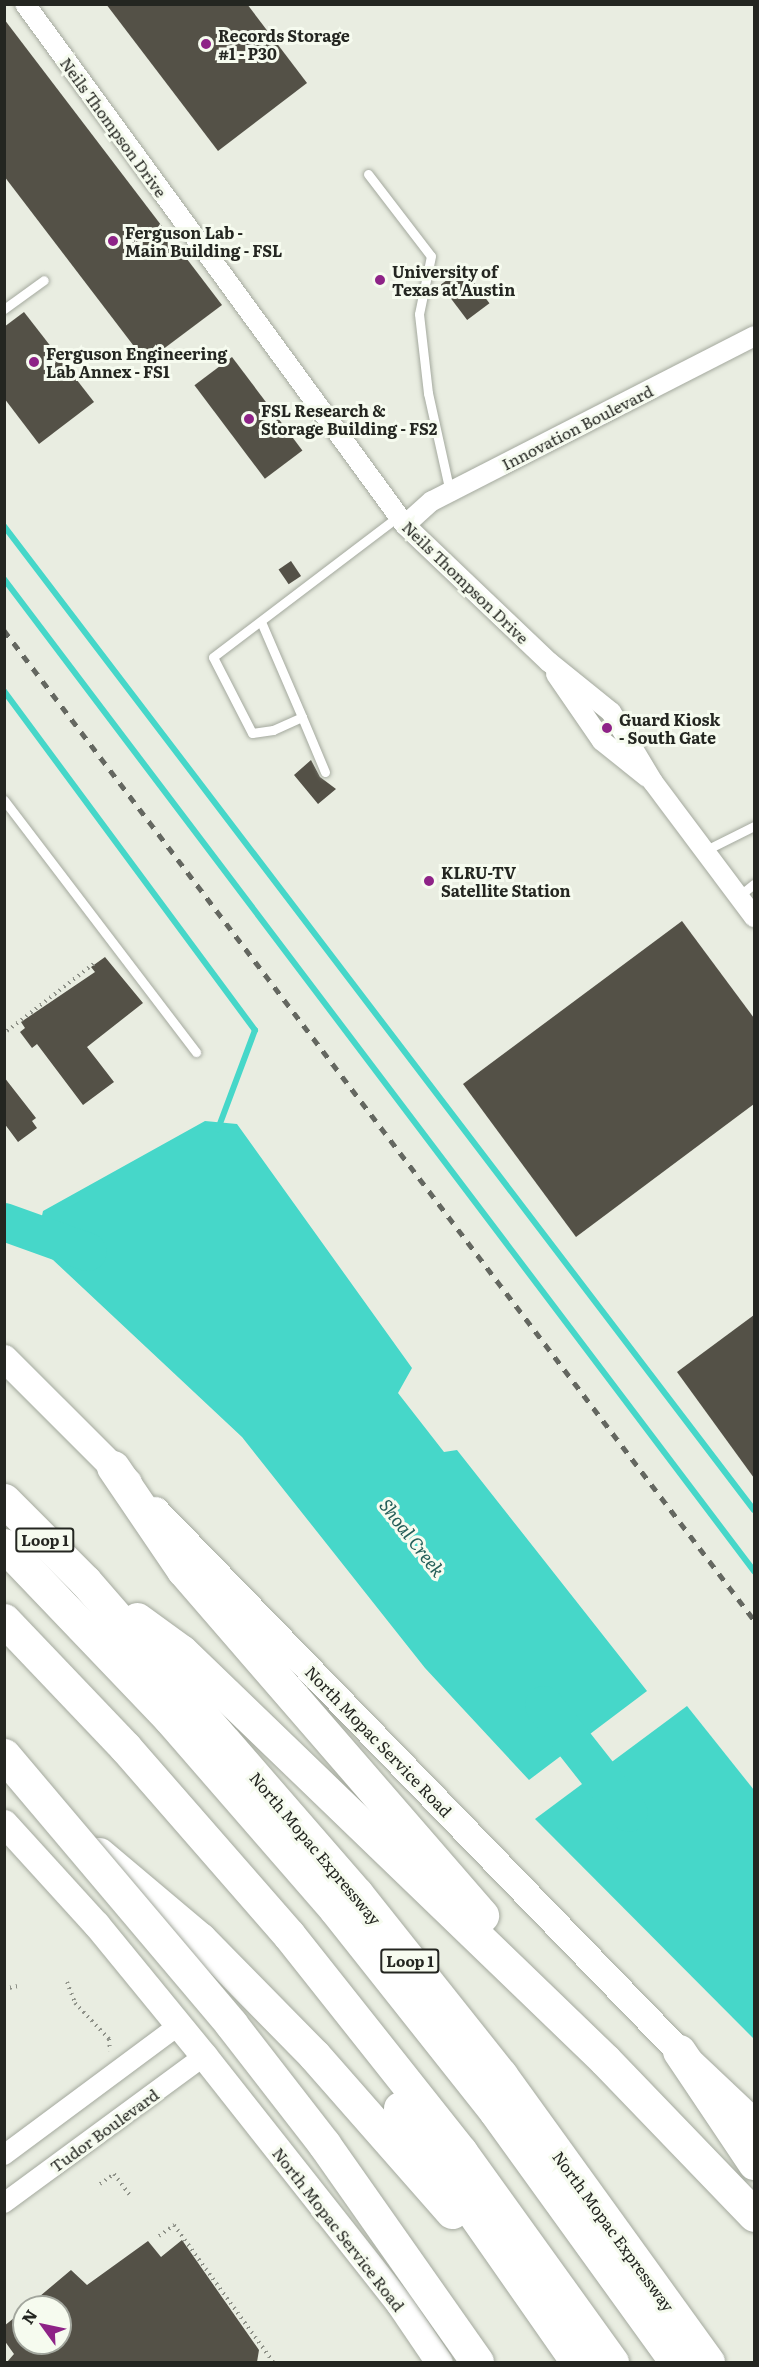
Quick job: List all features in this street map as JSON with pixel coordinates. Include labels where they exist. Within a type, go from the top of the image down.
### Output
[{"type":"highway","points":[[113,1467],[183,1570],[340,1756],[564,2002],[605,2060]]},
{"type":"highway","name":"North Mopac Expressway","points":[[4,1500],[85,1581],[364,1903],[501,2075],[708,2362]]},
{"type":"highway","points":[[4,1545],[170,1719],[356,1935],[495,2111],[676,2362]]},
{"type":"highway","points":[[85,1581],[181,1651],[605,2060],[754,2216]]},
{"type":"highway","points":[[4,1620],[125,1747],[289,1935],[461,2152],[612,2362]]},
{"type":"highway","points":[[4,1651],[117,1770],[275,1951],[411,2122],[525,2290],[577,2362]]},
{"type":"highway","points":[[4,1755],[231,2024],[324,2144],[477,2362]]},
{"type":"highway","points":[[4,1773],[200,1939],[314,2055],[525,2290]]},
{"type":"highway","points":[[679,2050],[754,2163]]},
{"type":"main road","name":"North Mopac Service Road","points":[[4,1358],[113,1467],[679,2050],[754,2122]]},
{"type":"main road","name":"North Mopac Service Road","points":[[4,1823],[204,2056],[399,2303],[439,2362]]},
{"type":"street","name":"Neils Thompson Drive","points":[[25,4],[402,520],[549,662],[611,712],[653,782],[754,917]]},
{"type":"street","name":"Innovation Boulevard","points":[[402,520],[450,492],[754,336]]},
{"type":"street","name":"Neils Thompson Drive","points":[[549,662],[591,729],[653,782]]},
{"type":"street","points":[[4,2155],[178,2025]]},
{"type":"street","name":"Tudor Boulevard","points":[[4,2204],[204,2056]]},
{"type":"lane","points":[[368,174],[431,256],[419,314],[428,393],[450,492]]},
{"type":"lane","points":[[4,309],[44,280]]},
{"type":"lane","points":[[302,717],[273,730],[252,733],[213,657],[262,624],[402,520]]},
{"type":"lane","points":[[262,624],[325,772]]},
{"type":"lane","points":[[4,800],[196,1052]]},
{"type":"lane","points":[[704,850],[754,826]]},
{"type":"lane","points":[[739,896],[754,884]]},
{"type":"path","points":[[7,1031],[96,962]]},
{"type":"path","points":[[67,1982],[75,2003],[109,2039],[110,2051]]},
{"type":"path","points":[[4,1989],[18,1986]]},
{"type":"path","points":[[100,2184],[114,2174],[130,2195]]},
{"type":"path","points":[[159,2236],[174,2225],[273,2362]]},
{"type":"water","points":[[205,1121],[237,1124],[412,1368],[398,1393],[444,1452],[457,1450],[647,1691],[529,1780],[425,1668],[242,1437],[36,1244],[43,1211]]},
{"type":"water","points":[[687,1706],[754,1790],[754,2039],[535,1819]]},
{"type":"building","name":"Records Storage #1 - P30","points":[[106,4],[247,4],[307,83],[218,151]]},
{"type":"building","name":"Ferguson Lab - Main Building - FSL","points":[[4,19],[222,305],[146,362],[4,176]]},
{"type":"building","points":[[463,268],[489,303],[467,320],[441,285]]},
{"type":"building","name":"Ferguson Engineering Lab Annex - FS1","points":[[24,312],[94,402],[39,444],[4,398],[4,327]]},
{"type":"building","name":"FSL Research & Storage Building - FS2","points":[[232,357],[302,450],[265,479],[194,385]]},
{"type":"building","points":[[291,561],[301,576],[289,584],[279,569]]},
{"type":"building","points":[[311,760],[320,777],[336,789],[318,804],[294,775]]},
{"type":"building","points":[[682,921],[754,1018],[754,1104],[576,1237],[463,1084]]},
{"type":"building","points":[[105,957],[143,1003],[87,1047],[114,1082],[83,1105],[37,1044],[32,1048],[20,1032],[25,1028],[21,1022],[95,972],[91,967]]},
{"type":"building","points":[[4,1077],[36,1118],[32,1121],[37,1128],[18,1142],[4,1123]]},
{"type":"building","points":[[754,1315],[754,1478],[677,1372]]},
{"type":"building","points":[[182,2240],[259,2350],[257,2362],[7,2362],[13,2355],[72,2355],[72,2295],[41,2295],[71,2270],[87,2285],[148,2241],[161,2257]]},
{"type":"building","points":[[12,2320],[12,2351],[4,2340],[4,2326]]},
{"type":"waterway","points":[[4,526],[754,1510]]},
{"type":"waterway","points":[[4,579],[754,1571]]},
{"type":"waterway","points":[[4,691],[255,1030],[218,1129]]},
{"type":"waterway","name":"Shoal Creek","points":[[4,1222],[88,1252]]},
{"type":"waterway","name":"Shoal Creek","points":[[544,1705],[629,1813]]},
{"type":"railway","points":[[4,630],[754,1620]]},
{"type":"place","name":"Records Storage #1 - P30","points":[[206,44]]},
{"type":"place","name":"Ferguson Lab - Main Building - FSL","points":[[113,241]]},
{"type":"place","name":"University of Texas at Austin","points":[[380,280]]},
{"type":"place","name":"Ferguson Engineering Lab Annex - FS1","points":[[34,362]]},
{"type":"place","name":"FSL Research & Storage Building - FS2","points":[[249,419]]},
{"type":"place","name":"Guard Kiosk - South Gate","points":[[607,728]]},
{"type":"place","name":"KLRU-TV Satellite Station","points":[[429,881]]}]
